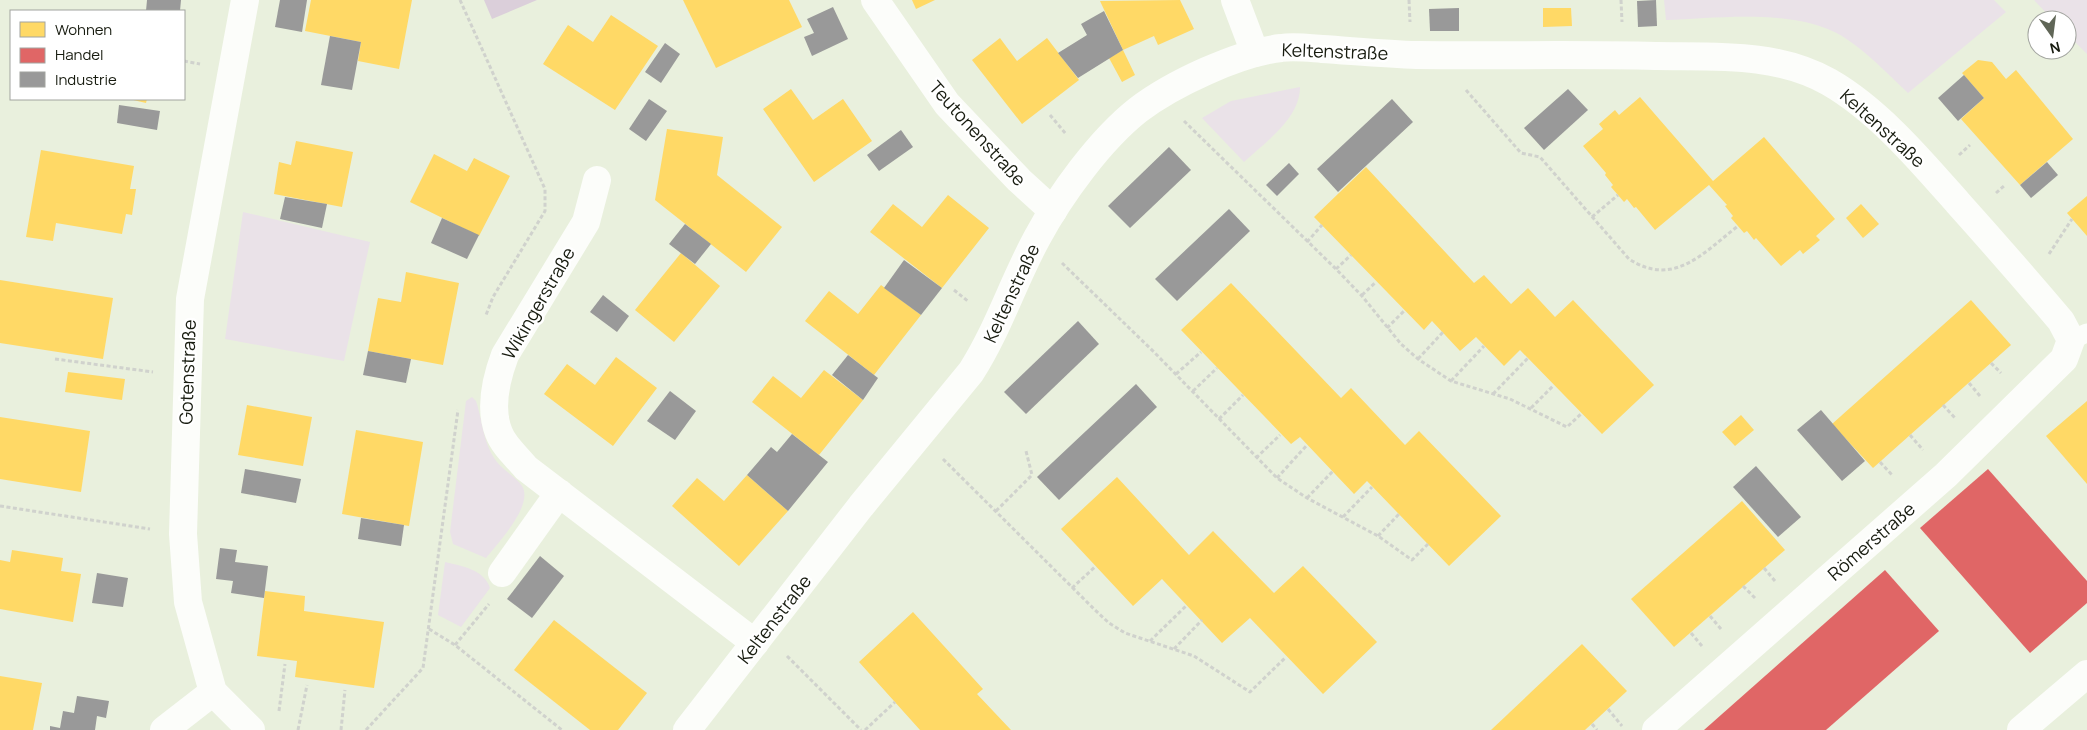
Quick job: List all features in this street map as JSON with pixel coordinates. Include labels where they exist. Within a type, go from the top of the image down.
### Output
[{"type":"street","name":"Gotenstraße","points":[[213,692],[188,602],[183,534],[190,299],[245,0]]},
{"type":"street","name":"Teutonenstraße","points":[[875,0],[946,104],[1019,180],[1053,211]]},
{"type":"street","points":[[1236,0],[1255,54]]},
{"type":"street","name":"Keltenstraße","points":[[688,730],[971,372],[985,351],[1036,238],[1089,161],[1137,111],[1202,73],[1255,54],[1283,47],[1456,55],[1583,54],[1736,58],[1775,61],[1805,70],[1830,83],[1881,122],[1926,166],[2032,287]]},
{"type":"street","name":"Wikingerstraße","points":[[598,180],[586,222],[504,356],[497,382],[495,410],[499,433],[526,468],[759,638]]},
{"type":"street","name":"Römerstraße","points":[[1656,730],[1946,475],[2064,359],[2079,337],[2061,321],[2032,287]]},
{"type":"street","points":[[502,573],[560,493]]},
{"type":"street","points":[[2021,730],[2087,674]]},
{"type":"street","points":[[164,730],[213,692],[252,730]]},
{"type":"path","points":[[1456,55],[1457,80],[1521,153],[1540,157],[1629,259],[1640,266],[1655,271],[1674,269],[1692,262],[1738,226]]},
{"type":"path","points":[[1160,97],[1336,269],[1362,296],[1401,344],[1418,359],[1451,381],[1531,408],[1567,427],[1582,413]]},
{"type":"path","points":[[1955,158],[1970,145]]},
{"type":"path","points":[[1991,197],[2005,185]]},
{"type":"path","points":[[1592,217],[1618,195]]},
{"type":"path","points":[[2032,287],[2047,257],[2072,219]]},
{"type":"path","points":[[1307,242],[1322,225]]},
{"type":"path","points":[[1036,238],[1176,374],[1277,478],[1307,498],[1378,536],[1412,560],[1428,544]]},
{"type":"path","points":[[1336,269],[1351,255]]},
{"type":"path","points":[[1362,296],[1376,282]]},
{"type":"path","points":[[1387,328],[1404,311]]},
{"type":"path","points":[[1418,359],[1443,332]]},
{"type":"path","points":[[1451,381],[1484,346]]},
{"type":"path","points":[[1176,374],[1201,352]]},
{"type":"path","points":[[1493,394],[1528,358]]},
{"type":"path","points":[[55,359],[187,376]]},
{"type":"path","points":[[1193,391],[1217,368]]},
{"type":"path","points":[[1531,408],[1554,385]]},
{"type":"path","points":[[1220,419],[1243,395]]},
{"type":"path","points":[[920,435],[1109,624],[1125,633],[1194,656],[1250,692],[1286,657]]},
{"type":"path","points":[[1256,458],[1280,435]]},
{"type":"path","points":[[1277,478],[1307,445]]},
{"type":"path","points":[[996,511],[1032,475],[1026,451]]},
{"type":"path","points":[[1307,498],[1333,472]]},
{"type":"path","points":[[1343,518],[1372,487]]},
{"type":"path","points":[[0,506],[183,534]]},
{"type":"path","points":[[1378,536],[1399,514]]},
{"type":"path","points":[[1072,588],[1096,566]]},
{"type":"path","points":[[455,645],[502,589],[502,573]]},
{"type":"path","points":[[1150,641],[1186,606]]},
{"type":"path","points":[[1174,649],[1202,620]]},
{"type":"path","points":[[429,629],[455,645],[562,730]]},
{"type":"path","points":[[759,638],[861,730]]},
{"type":"path","points":[[278,721],[285,664]]},
{"type":"path","points":[[298,730],[307,685]]},
{"type":"path","points":[[341,730],[345,690]]},
{"type":"path","points":[[865,730],[895,702]]},
{"type":"path","points":[[1608,709],[1626,730]]},
{"type":"path","points":[[1592,724],[1597,730]]},
{"type":"shaded area","points":[[484,0],[537,0],[492,19]]},
{"type":"shaded area","points":[[1664,0],[1994,0],[2006,12],[1908,93],[1860,49],[1842,36],[1823,27],[1802,21],[1779,18],[1732,17],[1666,20]]},
{"type":"shaded area","points":[[2034,0],[2087,0],[2087,54],[2077,44],[2077,10],[2044,10]]},
{"type":"shaded area","points":[[1300,87],[1298,99],[1288,120],[1244,162],[1202,118],[1231,101]]},
{"type":"shaded area","points":[[243,212],[370,242],[344,361],[225,339]]},
{"type":"shaded area","points":[[472,397],[476,401],[492,455],[522,486],[524,494],[523,503],[513,524],[486,558],[453,544],[450,532],[466,401]]},
{"type":"shaded area","points":[[445,562],[477,572],[483,576],[490,588],[461,627],[438,615]]},
{"type":"building: Wohnen","points":[[311,0],[412,0],[399,69],[358,61],[361,42],[305,31]]},
{"type":"building: Wohnen","points":[[683,0],[789,0],[802,27],[716,68]]},
{"type":"building: Wohnen","points":[[912,0],[935,0],[916,9]]},
{"type":"building: Wohnen","points":[[1180,0],[1194,29],[1158,45],[1154,36],[1123,50],[1100,1]]},
{"type":"building: Wohnen","points":[[1543,8],[1571,8],[1572,26],[1543,27]]},
{"type":"building: Wohnen","points":[[611,15],[658,46],[615,110],[543,64],[568,25],[593,42]]},
{"type":"building: Wohnen","points":[[1000,38],[1017,61],[1047,38],[1079,80],[1022,124],[972,60]]},
{"type":"building: Wohnen","points":[[1123,50],[1135,75],[1122,82],[1109,58]]},
{"type":"building: Wohnen","points":[[1978,60],[1992,62],[2006,79],[2016,70],[2073,139],[2020,185],[1961,119],[1984,98],[1962,73]]},
{"type":"building: Wohnen","points":[[791,89],[813,120],[843,99],[872,141],[814,182],[763,109]]},
{"type":"building: Wohnen","points":[[1640,97],[1713,181],[1764,137],[1835,219],[1816,236],[1820,240],[1803,254],[1800,250],[1781,266],[1756,238],[1754,240],[1747,231],[1744,233],[1731,218],[1733,216],[1725,206],[1727,205],[1709,185],[1655,230],[1636,207],[1634,208],[1627,199],[1624,202],[1611,187],[1613,185],[1605,175],[1606,173],[1583,146],[1603,129],[1599,124],[1615,110],[1619,115]]},
{"type":"building: Wohnen","points":[[133,100],[147,100],[146,103]]},
{"type":"building: Wohnen","points":[[667,129],[723,137],[717,175],[782,227],[746,272],[655,200]]},
{"type":"building: Wohnen","points":[[296,141],[353,152],[342,207],[274,194],[279,162],[291,165]]},
{"type":"building: Wohnen","points":[[41,150],[134,166],[130,189],[136,189],[132,215],[126,214],[122,234],[56,223],[53,241],[26,237]]},
{"type":"building: Wohnen","points":[[434,154],[467,171],[474,158],[510,176],[479,236],[410,202]]},
{"type":"building: Wohnen","points":[[1366,167],[1474,283],[1484,275],[1511,304],[1528,288],[1555,317],[1573,300],[1654,385],[1602,434],[1520,350],[1504,366],[1476,337],[1460,351],[1432,321],[1424,330],[1314,217]]},
{"type":"building: Wohnen","points":[[948,195],[989,228],[942,288],[870,232],[893,204],[922,227]]},
{"type":"building: Wohnen","points":[[2087,196],[2087,236],[2067,213]]},
{"type":"building: Wohnen","points":[[1861,204],[1879,224],[1863,238],[1846,218]]},
{"type":"building: Wohnen","points":[[681,253],[720,286],[674,342],[635,310]]},
{"type":"building: Wohnen","points":[[406,272],[459,283],[443,365],[368,351],[378,298],[401,302]]},
{"type":"building: Wohnen","points":[[0,280],[113,298],[103,359],[0,343]]},
{"type":"building: Wohnen","points":[[1231,283],[1341,398],[1351,388],[1405,445],[1419,431],[1501,516],[1449,566],[1367,481],[1354,494],[1300,437],[1291,444],[1181,330]]},
{"type":"building: Wohnen","points":[[881,285],[921,315],[874,375],[805,321],[829,291],[858,314]]},
{"type":"building: Wohnen","points":[[1971,300],[2011,345],[1873,468],[1832,424]]},
{"type":"building: Wohnen","points":[[616,357],[657,388],[613,446],[544,394],[567,364],[595,385]]},
{"type":"building: Wohnen","points":[[824,370],[863,400],[819,455],[752,402],[773,376],[801,398]]},
{"type":"building: Wohnen","points":[[68,372],[125,379],[122,400],[65,392]]},
{"type":"building: Wohnen","points":[[2087,401],[2087,484],[2046,436]]},
{"type":"building: Wohnen","points":[[247,405],[312,417],[303,466],[238,455]]},
{"type":"building: Wohnen","points":[[1741,415],[1754,430],[1735,446],[1722,432]]},
{"type":"building: Wohnen","points":[[0,417],[90,431],[81,492],[0,479]]},
{"type":"building: Wohnen","points":[[356,430],[423,442],[409,526],[342,514]]},
{"type":"building: Wohnen","points":[[747,475],[788,511],[739,566],[672,506],[697,478],[724,501]]},
{"type":"building: Wohnen","points":[[1117,477],[1189,555],[1213,531],[1274,593],[1303,566],[1377,642],[1323,694],[1250,618],[1222,643],[1162,579],[1133,606],[1061,529]]},
{"type":"building: Wohnen","points":[[1742,501],[1785,550],[1674,647],[1631,599]]},
{"type":"building: Wohnen","points":[[12,550],[63,558],[61,571],[81,574],[73,622],[0,609],[0,560],[10,562]]},
{"type":"building: Wohnen","points":[[265,591],[305,596],[304,611],[384,622],[374,688],[295,677],[297,661],[257,656]]},
{"type":"building: Wohnen","points":[[913,612],[983,689],[977,694],[1011,730],[920,730],[859,662]]},
{"type":"building: Wohnen","points":[[554,620],[647,693],[618,730],[590,730],[514,670]]},
{"type":"building: Wohnen","points":[[1582,644],[1627,691],[1585,730],[1491,730]]},
{"type":"building: Wohnen","points":[[0,676],[42,683],[33,730],[0,730]]},
{"type":"building: Handel","points":[[1988,469],[2087,581],[2087,603],[2030,653],[1920,528]]},
{"type":"building: Handel","points":[[1885,570],[1939,631],[1826,730],[1704,730]]},
{"type":"building: Industrie","points":[[147,0],[181,0],[180,10],[146,10]]},
{"type":"building: Industrie","points":[[280,0],[307,0],[302,32],[275,27]]},
{"type":"building: Industrie","points":[[1656,0],[1657,26],[1638,27],[1637,1]]},
{"type":"building: Industrie","points":[[833,7],[848,39],[812,56],[804,37],[814,33],[807,19]]},
{"type":"building: Industrie","points":[[1459,8],[1459,31],[1430,31],[1429,9]]},
{"type":"building: Industrie","points":[[1104,11],[1123,50],[1078,78],[1058,53],[1087,35],[1081,24]]},
{"type":"building: Industrie","points":[[330,36],[361,42],[352,90],[321,85]]},
{"type":"building: Industrie","points":[[665,43],[680,54],[661,83],[645,72]]},
{"type":"building: Industrie","points":[[1964,75],[1984,98],[1958,121],[1938,98]]},
{"type":"building: Industrie","points":[[1568,89],[1588,110],[1544,150],[1524,128]]},
{"type":"building: Industrie","points":[[649,99],[667,111],[646,141],[629,129]]},
{"type":"building: Industrie","points":[[1392,99],[1413,122],[1338,192],[1317,169]]},
{"type":"building: Industrie","points":[[119,105],[160,111],[157,130],[117,123]]},
{"type":"building: Industrie","points":[[901,130],[913,147],[879,171],[867,155]]},
{"type":"building: Industrie","points":[[1169,147],[1191,170],[1130,228],[1108,206]]},
{"type":"building: Industrie","points":[[2047,162],[2058,175],[2031,198],[2020,185]]},
{"type":"building: Industrie","points":[[1289,163],[1299,174],[1277,196],[1266,185]]},
{"type":"building: Industrie","points":[[285,197],[327,204],[322,228],[280,219]]},
{"type":"building: Industrie","points":[[1229,209],[1250,231],[1177,301],[1155,279]]},
{"type":"building: Industrie","points":[[442,218],[479,235],[467,259],[431,243]]},
{"type":"building: Industrie","points":[[685,224],[711,244],[695,264],[669,244]]},
{"type":"building: Industrie","points":[[904,260],[942,288],[921,315],[884,288]]},
{"type":"building: Industrie","points":[[603,295],[629,316],[617,332],[590,312]]},
{"type":"building: Industrie","points":[[1078,321],[1099,344],[1026,414],[1004,392]]},
{"type":"building: Industrie","points":[[368,351],[411,359],[406,383],[363,375]]},
{"type":"building: Industrie","points":[[848,355],[878,378],[863,400],[832,375]]},
{"type":"building: Industrie","points":[[1136,384],[1157,407],[1059,500],[1037,477]]},
{"type":"building: Industrie","points":[[670,391],[696,411],[675,440],[647,421]]},
{"type":"building: Industrie","points":[[1821,410],[1865,461],[1842,481],[1797,430]]},
{"type":"building: Industrie","points":[[792,434],[828,462],[788,511],[747,475],[771,447],[777,452]]},
{"type":"building: Industrie","points":[[1756,466],[1801,517],[1778,537],[1733,487]]},
{"type":"building: Industrie","points":[[245,469],[301,479],[296,503],[241,493]]},
{"type":"building: Industrie","points":[[361,518],[404,525],[401,546],[358,539]]},
{"type":"building: Industrie","points":[[220,548],[237,550],[235,562],[268,566],[264,598],[231,593],[233,581],[216,579]]},
{"type":"building: Industrie","points":[[540,556],[564,576],[532,618],[507,599]]},
{"type":"building: Industrie","points":[[97,573],[128,578],[123,607],[92,603]]},
{"type":"building: Industrie","points":[[77,696],[109,701],[106,718],[97,716],[95,730],[50,730],[50,726],[60,728],[63,711],[74,713]]}]
